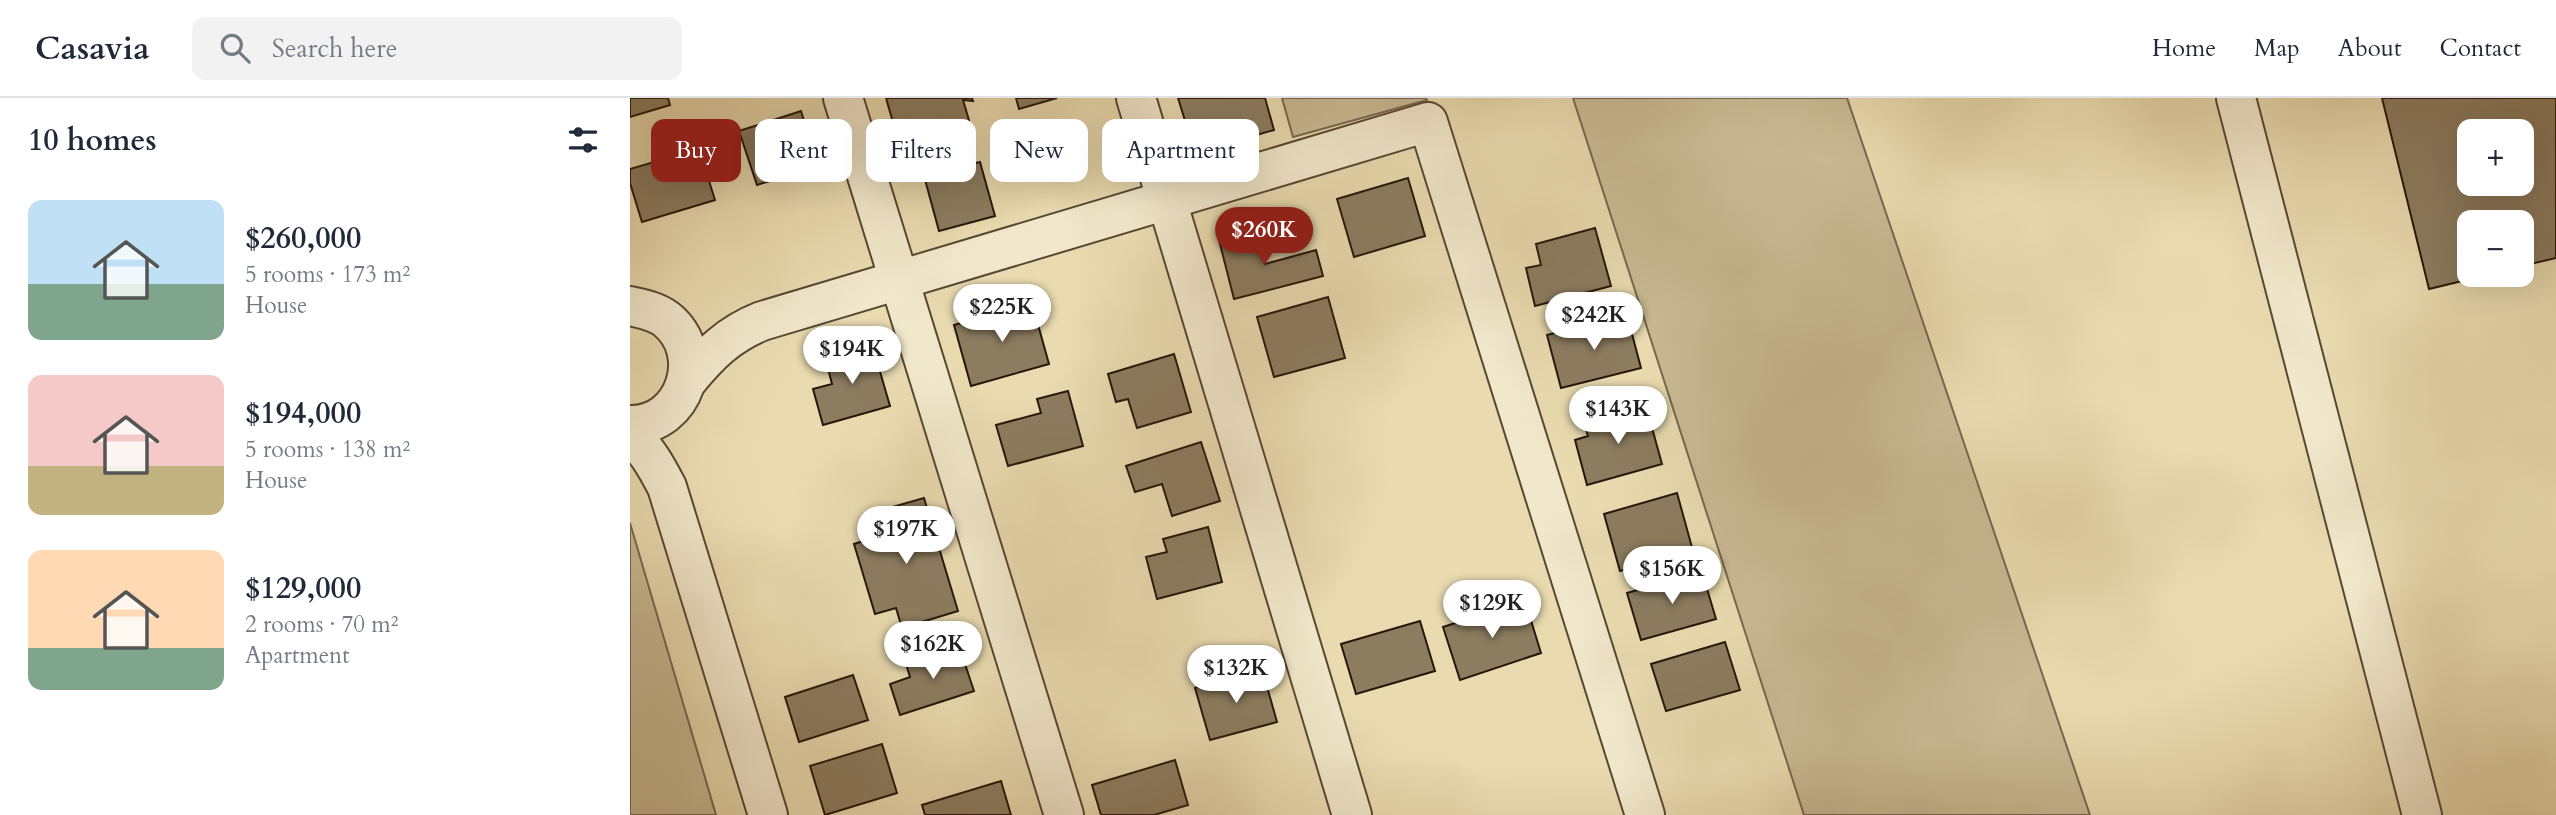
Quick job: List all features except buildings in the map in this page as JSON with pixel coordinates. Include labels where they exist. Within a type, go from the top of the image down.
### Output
[{"type":"street","points":[[844,98],[1064,815]]},
{"type":"street","points":[[1136,98],[1352,815]]},
{"type":"street","points":[[2236,98],[2422,815]]},
{"type":"street","points":[[630,425],[657,420],[718,346],[741,329],[762,321],[1428,122],[1645,815]]},
{"type":"street","points":[[644,308],[694,324],[719,325],[762,321]]},
{"type":"street","points":[[644,308],[679,333],[687,351],[689,370],[667,438],[667,487]]},
{"type":"street","points":[[630,435],[653,462],[667,487],[768,815]]},
{"type":"shaded area","points":[[1282,98],[1426,98],[1427,100],[1293,137]]},
{"type":"shaded area","points":[[1573,98],[1847,98],[2090,815],[1804,815]]},
{"type":"shaded area","points":[[630,523],[716,815],[630,815]]}]
